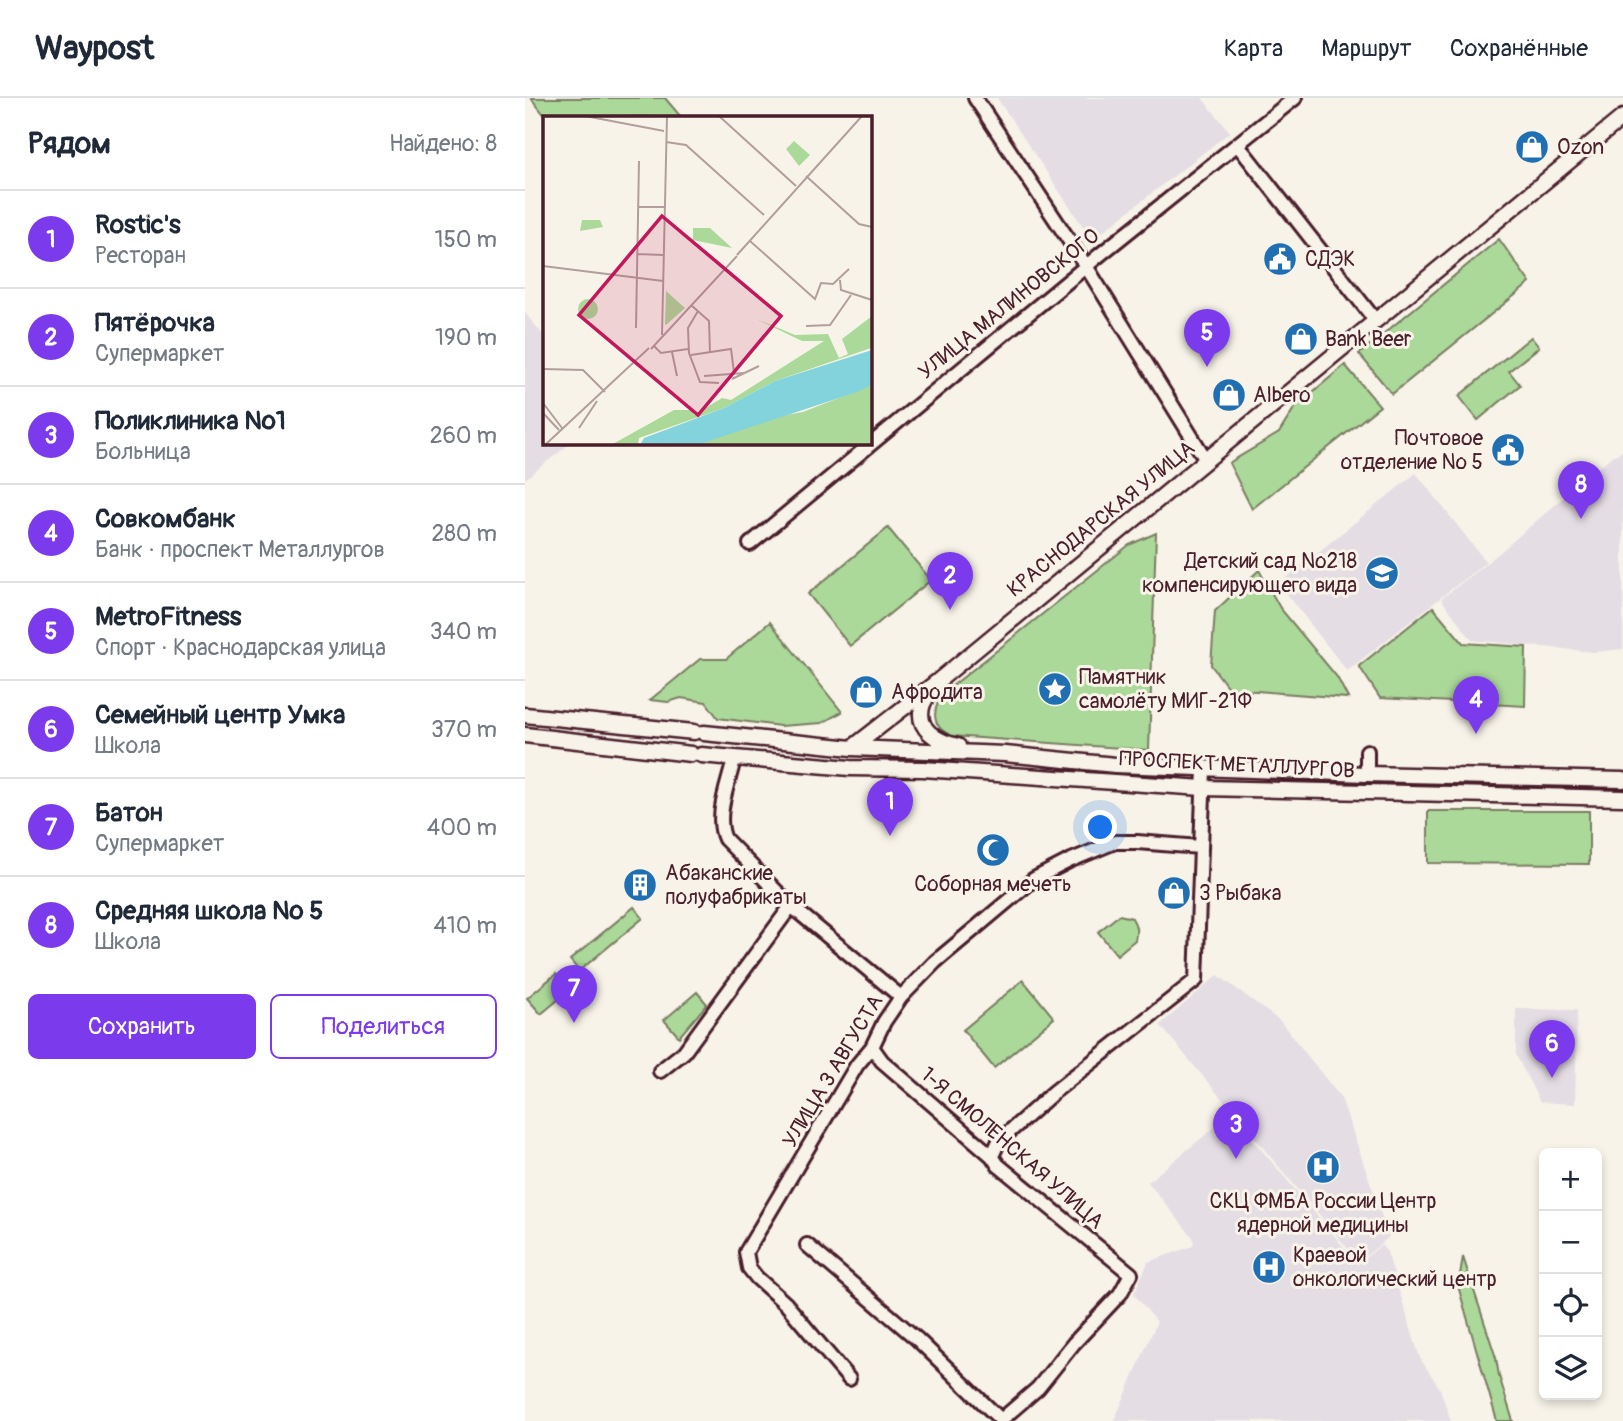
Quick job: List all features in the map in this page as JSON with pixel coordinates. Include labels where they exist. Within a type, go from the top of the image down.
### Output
[{"type":"main road","name":"КРАСНОДАРСКАЯ УЛИЦА","points":[[852,748],[1623,117]]},
{"type":"main road","points":[[937,681],[923,703],[921,712],[930,735],[942,743],[1005,754]]},
{"type":"main road","name":"ПРОСПЕКТ МЕТАЛЛУРГОВ","points":[[525,715],[852,748],[1005,754],[1109,764],[1623,780]]},
{"type":"main road","name":"ПРОСПЕКТ МЕТАЛЛУРГОВ","points":[[525,735],[734,759],[850,768],[936,770],[1203,788],[1623,798]]},
{"type":"main road","points":[[850,768],[852,748]]},
{"type":"street","points":[[975,98],[1086,265],[1206,460]]},
{"type":"street","name":"УЛИЦА МАЛИНОВСКОГО","points":[[871,444],[1086,265],[1295,98]]},
{"type":"street","points":[[1237,144],[1375,320]]},
{"type":"street","name":"УЛИЦА МАЛИНОВСКОГО","points":[[750,544],[870,444]]},
{"type":"street","points":[[1367,751],[1367,774]]},
{"type":"street","points":[[734,759],[721,829],[725,839],[790,906],[901,997]]},
{"type":"street","points":[[992,1156],[999,1141],[1054,1092],[1196,980],[1204,769]]},
{"type":"street","name":"УЛИЦА 3 АВГУСТА","points":[[849,1380],[786,1304],[757,1278],[749,1268],[746,1252],[857,1065],[872,1047],[901,997],[935,962],[1034,878],[1115,842],[1200,847]]},
{"type":"street","points":[[660,1071],[684,1052],[790,906]]},
{"type":"street","name":"1-Я СМОЛЕНСКАЯ УЛИЦА","points":[[872,1047],[882,1061],[992,1156],[998,1165],[1131,1274],[1119,1294],[1074,1343],[1038,1388],[1002,1421]]},
{"type":"street","points":[[807,1245],[917,1339],[1002,1421]]},
{"type":"shaded area","points":[[997,98],[1202,98],[1230,132],[1092,240]]},
{"type":"shaded area","points":[[525,313],[543,335],[543,444],[570,444],[525,479]]},
{"type":"shaded area","points":[[1623,451],[1623,649],[1594,652],[1472,640],[1441,599],[1612,456]]},
{"type":"shaded area","name":"Детский сад №218 компенсирующего вида","points":[[1416,473],[1486,562],[1347,671],[1279,584]]},
{"type":"shaded area","name":"СКЦ ФМБА России Центр ядерной медицины","points":[[1218,975],[1280,1021],[1341,1098],[1389,1237],[1359,1262],[1160,1025]]},
{"type":"shaded area","points":[[1516,1009],[1577,1010],[1575,1104],[1540,1102],[1516,1055]]},
{"type":"shaded area","name":"Краевой онкологический центр","points":[[1231,1114],[1358,1264],[1381,1245],[1387,1252],[1420,1358],[1440,1389],[1451,1421],[1114,1421],[1157,1322],[1134,1294],[1148,1262],[1193,1246],[1194,1239],[1148,1182]]},
{"type":"green space","points":[[531,98],[665,98],[680,116],[545,116]]},
{"type":"green space","points":[[1499,239],[1530,283],[1392,394],[1359,354]]},
{"type":"green space","points":[[1531,337],[1539,347],[1509,371],[1520,385],[1478,420],[1459,396]]},
{"type":"green space","points":[[1345,365],[1380,406],[1252,509],[1229,463],[1279,433],[1295,407]]},
{"type":"green space","points":[[888,528],[931,580],[850,646],[808,594]]},
{"type":"green space","points":[[1156,533],[1149,750],[952,736],[939,727],[936,710],[946,691],[1129,545]]},
{"type":"green space","points":[[1259,570],[1280,608],[1337,677],[1348,698],[1229,689],[1211,665],[1215,611]]},
{"type":"green space","points":[[1433,607],[1463,643],[1526,647],[1525,706],[1380,698],[1359,666]]},
{"type":"green space","points":[[770,622],[842,712],[822,723],[780,726],[718,718],[706,702],[681,698],[668,702],[650,700],[700,659],[726,659]]},
{"type":"green space","points":[[1428,811],[1589,811],[1589,864],[1428,863]]},
{"type":"green space","points":[[634,907],[643,918],[579,971],[570,960]]},
{"type":"green space","points":[[1119,915],[1132,918],[1136,931],[1135,940],[1117,955],[1098,932]]},
{"type":"green space","points":[[556,974],[570,990],[541,1014],[527,998]]},
{"type":"green space","points":[[1023,980],[1054,1018],[994,1068],[963,1030]]},
{"type":"green space","points":[[697,992],[707,1004],[679,1037],[664,1020]]},
{"type":"green space","points":[[1463,1257],[1496,1358],[1513,1421],[1497,1421],[1458,1286]]},
{"type":"place","name":"Ozon","points":[[1532,147]]},
{"type":"place","name":"СДЭК","points":[[1280,259]]},
{"type":"place","name":"Bank Beer","points":[[1301,339]]},
{"type":"place","name":"MetroFitness","points":[[1207,367]]},
{"type":"place","name":"Albero","points":[[1229,395]]},
{"type":"place","name":"Почтовое отделение № 5","points":[[1508,450]]},
{"type":"place","name":"Средняя школа № 5","points":[[1581,519]]},
{"type":"place","name":"Детский сад №218 компенсирующего вида","points":[[1382,573]]},
{"type":"place","name":"Пятёрочка","points":[[950,610]]},
{"type":"place","name":"Памятник самолёту МИГ-21Ф","points":[[1055,689]]},
{"type":"place","name":"Афродита","points":[[866,692]]},
{"type":"place","name":"Совкомбанк","points":[[1476,734]]},
{"type":"place","name":"Rostic's","points":[[890,836]]},
{"type":"place","name":"Соборная мечеть","points":[[993,850]]},
{"type":"place","name":"Абаканские полуфабрикаты","points":[[640,885]]},
{"type":"place","name":"3 Рыбака","points":[[1174,893]]},
{"type":"place","name":"Батон","points":[[574,1023]]},
{"type":"place","name":"Семейный центр Умка","points":[[1552,1078]]},
{"type":"place","name":"Поликлиника №1","points":[[1236,1159]]},
{"type":"place","name":"СКЦ ФМБА России Центр ядерной медицины","points":[[1323,1167]]},
{"type":"place","name":"Краевой онкологический центр","points":[[1269,1267]]}]
